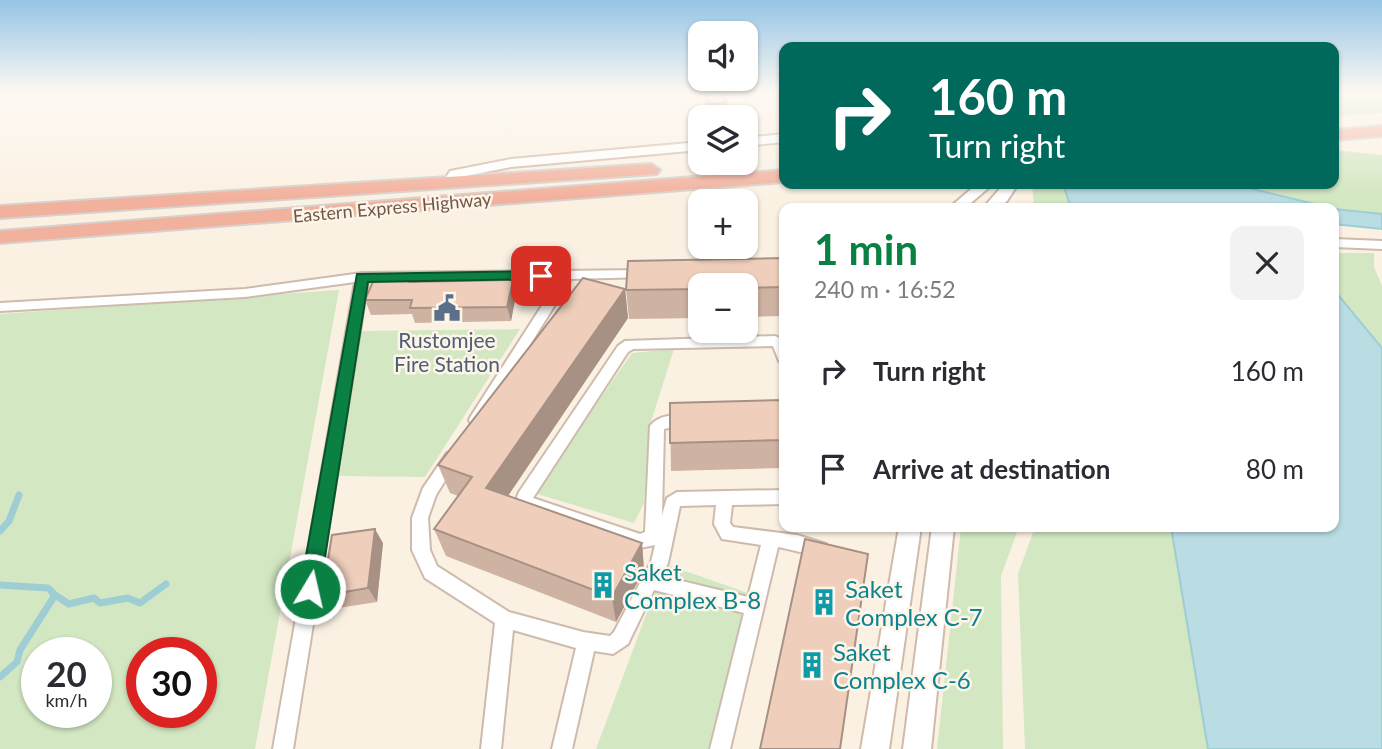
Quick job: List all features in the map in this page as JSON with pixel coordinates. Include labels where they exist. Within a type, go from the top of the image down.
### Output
[{"type":"highway","points":[[1339,135],[1382,131]]},
{"type":"highway","name":"Eastern Express Highway","points":[[0,212],[779,161]]},
{"type":"highway","name":"Eastern Express Highway","points":[[0,237],[779,176]]},
{"type":"main road","points":[[758,141],[779,139]]},
{"type":"main road","points":[[450,183],[455,174],[510,163],[688,147]]},
{"type":"main road","points":[[962,203],[980,189]]},
{"type":"main road","points":[[996,203],[1008,189]]},
{"type":"main road","points":[[875,749],[909,532]]},
{"type":"main road","points":[[917,749],[942,532]]},
{"type":"street","points":[[1339,243],[1382,245]]},
{"type":"street","points":[[0,307],[245,293],[362,277],[662,273]]},
{"type":"street","points":[[567,276],[429,493],[420,518],[421,550],[431,572],[506,619],[587,641],[613,645],[621,638],[659,563],[657,426],[666,422],[705,419]]},
{"type":"street","points":[[283,749],[362,277]]},
{"type":"street","points":[[659,536],[640,541],[528,503],[525,497],[623,349],[631,344],[779,343]]},
{"type":"street","points":[[659,536],[677,499],[779,496]]},
{"type":"street","points":[[725,498],[722,524],[728,534],[797,542],[838,555]]},
{"type":"street","points":[[720,749],[771,539]]},
{"type":"street","points":[[650,581],[754,607]]},
{"type":"street","points":[[491,749],[506,619]]},
{"type":"street","points":[[562,749],[587,641]]},
{"type":"green space","points":[[1339,151],[1382,155],[1382,214],[1339,209],[1339,203],[1304,203],[1251,189],[1339,189]]},
{"type":"green space","points":[[1032,189],[1065,189],[1069,203],[1034,203]]},
{"type":"green space","points":[[1339,253],[1374,253],[1374,267],[1382,286],[1382,348],[1339,296]]},
{"type":"green space","points":[[339,290],[255,749],[0,749],[0,314]]},
{"type":"green space","points":[[520,329],[425,477],[336,476],[360,331]]},
{"type":"green space","points":[[674,349],[649,428],[644,503],[634,523],[534,493],[632,353]]},
{"type":"green space","points":[[960,532],[1017,532],[1001,576],[1003,749],[937,749]]},
{"type":"green space","points":[[1033,532],[1172,532],[1208,749],[1025,749],[1018,574]]},
{"type":"green space","points":[[665,564],[748,593],[708,749],[596,749]]},
{"type":"water","points":[[1065,189],[1253,189],[1310,203],[1069,203]]},
{"type":"water","points":[[1339,210],[1382,214],[1382,229],[1339,225]]},
{"type":"water","points":[[1339,296],[1382,348],[1382,749],[1208,749],[1172,532],[1339,532]]},
{"type":"building","points":[[779,258],[779,287],[758,288],[758,273],[688,273],[688,289],[626,290],[628,261]]},
{"type":"building","points":[[583,278],[625,289],[486,488],[642,543],[612,597],[434,529],[472,477],[438,465]]},
{"type":"building","points":[[374,279],[412,279],[410,282],[513,280],[507,307],[410,308],[412,300],[365,300]]},
{"type":"building","points":[[779,400],[779,440],[670,443],[670,403]]},
{"type":"building","points":[[375,529],[368,588],[322,596],[332,535]]},
{"type":"building","points":[[805,539],[868,554],[840,749],[760,749]]},
{"type":"waterway","points":[[0,531],[9,521],[19,495]]},
{"type":"waterway","points":[[55,595],[69,604],[94,598],[100,603],[128,598],[140,603],[166,584]]},
{"type":"waterway","points":[[0,585],[48,588],[55,595]]},
{"type":"waterway","points":[[0,677],[17,662],[20,650],[55,595]]},
{"type":"place","name":"Rustomjee Fire Station","points":[[447,308]]},
{"type":"place","name":"Saket Complex B-8","points":[[603,585]]},
{"type":"place","name":"Saket Complex C-7","points":[[824,602]]},
{"type":"place","name":"Saket Complex C-6","points":[[812,665]]},
{"type":"route","points":[[310,589],[362,277],[541,276]]}]
